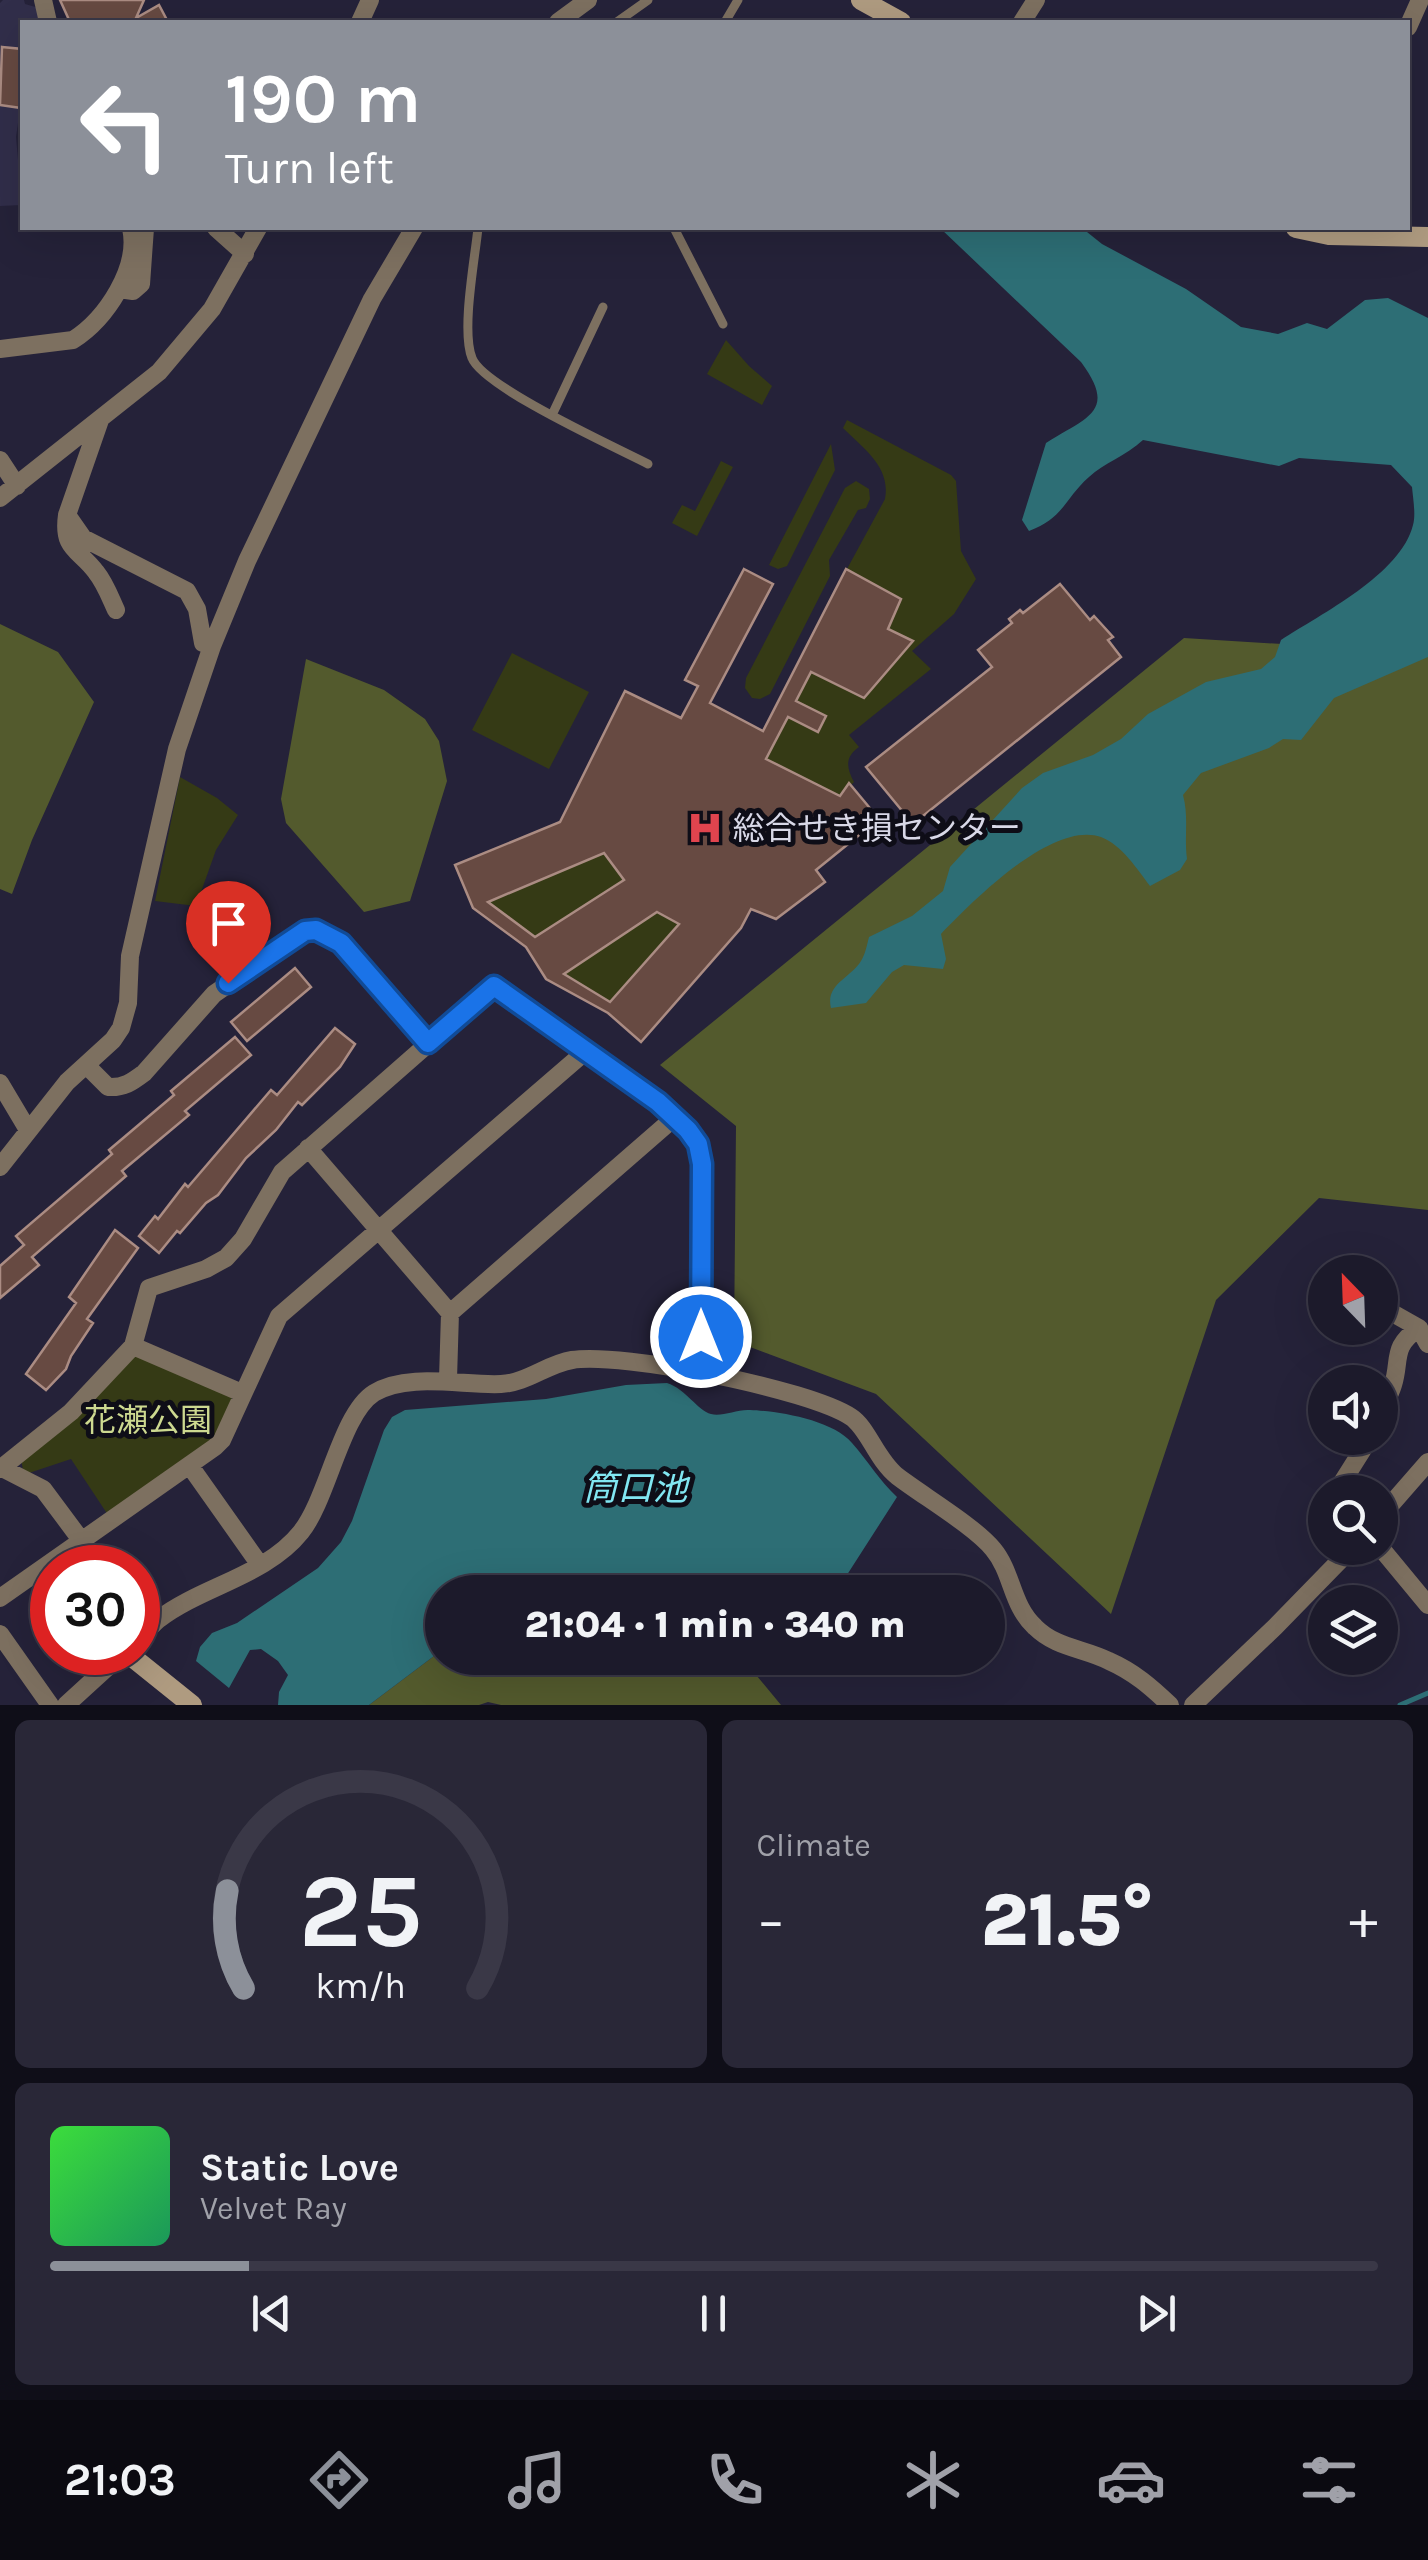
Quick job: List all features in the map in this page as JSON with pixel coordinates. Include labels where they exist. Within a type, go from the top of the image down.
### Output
[{"type":"street","points":[[561,20],[588,0]]},
{"type":"street","points":[[861,0],[896,20]]},
{"type":"street","points":[[0,349],[73,340],[92,324],[119,289],[130,261],[131,230]]},
{"type":"street","points":[[119,289],[133,291],[141,284],[145,230]]},
{"type":"street","points":[[218,230],[245,254]]},
{"type":"street","points":[[0,498],[159,372],[212,309],[257,230]]},
{"type":"street","points":[[0,1167],[28,1130],[112,1040],[125,1017],[130,956],[177,750],[212,646],[247,562],[364,316],[413,230]]},
{"type":"street","points":[[1313,230],[1428,237]]},
{"type":"street","points":[[100,419],[65,529],[71,548],[100,577],[116,610]]},
{"type":"street","points":[[0,460],[17,486]]},
{"type":"street","points":[[67,515],[83,538],[187,591],[197,609],[203,643],[212,646]]},
{"type":"street","points":[[86,1065],[108,1087],[130,1084],[214,994],[305,931],[316,930],[341,943],[428,1043]]},
{"type":"street","points":[[81,1540],[43,1490],[1,1468],[71,1412],[133,1346],[149,1288],[226,1258],[242,1239],[282,1172],[494,986],[658,1102],[698,1144],[702,1164],[701,1371]]},
{"type":"street","points":[[0,1598],[222,1440],[280,1316],[586,1051]]},
{"type":"street","points":[[0,1082],[28,1130]]},
{"type":"street","points":[[450,1312],[674,1118]]},
{"type":"street","points":[[308,1148],[450,1312],[448,1380]]},
{"type":"street","points":[[1398,1318],[1424,1336]]},
{"type":"street","points":[[1394,1365],[1406,1337],[1424,1336]]},
{"type":"street","points":[[133,1346],[242,1392]]},
{"type":"street","points":[[160,1618],[260,1565],[299,1535],[313,1514],[357,1410],[374,1393],[394,1386],[448,1380],[500,1384],[522,1381],[570,1360],[603,1359],[701,1371],[832,1406],[856,1420],[878,1458],[893,1473],[991,1546],[1005,1566],[1022,1615],[1038,1631],[1052,1642],[1106,1659],[1142,1678],[1170,1705]]},
{"type":"street","points":[[1398,1496],[1428,1462]]},
{"type":"street","points":[[190,1466],[260,1565]]},
{"type":"street","points":[[1193,1705],[1336,1565]]},
{"type":"street","points":[[1395,1565],[1428,1605]]},
{"type":"street","points":[[0,1634],[50,1705]]},
{"type":"street","points":[[66,1705],[99,1675]]},
{"type":"street","points":[[154,1675],[192,1705]]},
{"type":"lane","points":[[620,20],[648,0]]},
{"type":"lane","points":[[478,230],[468,332],[472,360],[496,382],[648,464]]},
{"type":"lane","points":[[675,230],[723,324]]},
{"type":"lane","points":[[552,415],[604,307]]},
{"type":"shaded area","points":[[24,0],[25,4],[39,8],[42,20],[20,20],[20,120],[16,137],[20,205],[0,206],[0,3]]},
{"type":"shaded area","points":[[0,624],[58,652],[94,702],[12,894],[0,889]]},
{"type":"shaded area","points":[[1184,638],[1428,653],[1428,1210],[1319,1198],[1216,1300],[1111,1614],[876,1394],[734,1341],[736,1126],[660,1065]]},
{"type":"shaded area","points":[[306,659],[384,690],[425,719],[439,741],[447,781],[410,901],[364,912],[286,823],[281,799]]},
{"type":"shaded area","points":[[425,1663],[425,1675],[756,1675],[781,1705],[488,1702],[369,1705]]},
{"type":"green space","points":[[726,340],[772,386],[762,405],[707,374]]},
{"type":"green space","points":[[847,420],[956,481],[961,551],[976,579],[954,614],[912,651],[931,669],[849,735],[859,747],[848,763],[854,782],[840,796],[766,760],[788,717],[818,732],[826,717],[796,701],[810,672],[864,698],[913,642],[888,629],[901,599],[847,569],[885,499],[886,488],[874,459],[843,428]]},
{"type":"green space","points":[[831,444],[835,470],[787,566],[778,569],[769,565]]},
{"type":"green space","points":[[721,461],[733,467],[697,536],[672,523],[682,505],[695,511]]},
{"type":"green space","points":[[856,481],[869,489],[866,508],[858,510],[829,560],[830,576],[770,694],[752,698],[745,688],[746,678],[845,488]]},
{"type":"green space","points":[[512,653],[589,692],[549,769],[472,730]]},
{"type":"green space","points":[[180,777],[238,815],[216,850],[196,906],[155,901]]},
{"type":"green space","points":[[604,853],[624,880],[535,937],[488,902]]},
{"type":"green space","points":[[657,912],[679,924],[610,1002],[564,974]]},
{"type":"green space","name":"花瀬公園","points":[[138,1354],[231,1394],[232,1399],[217,1436],[108,1515],[71,1459],[29,1473],[23,1470],[21,1459]]},
{"type":"water","points":[[942,230],[1084,230],[1102,244],[1186,289],[1241,327],[1278,334],[1307,323],[1327,329],[1365,300],[1388,298],[1428,318],[1428,657],[1334,698],[1301,740],[1283,739],[1201,773],[1183,795],[1187,859],[1180,870],[1150,886],[1109,841],[1081,835],[1060,840],[1014,867],[941,934],[946,959],[943,969],[904,965],[892,972],[866,1003],[831,1008],[835,987],[857,967],[869,937],[912,916],[943,891],[950,867],[1022,788],[1043,773],[1093,755],[1121,739],[1148,714],[1206,682],[1261,669],[1275,657],[1281,640],[1358,591],[1406,543],[1414,521],[1412,487],[1391,465],[1299,458],[1279,466],[1143,440],[1095,472],[1057,514],[1029,531],[1022,520],[1046,443],[1085,419],[1097,403],[1092,379],[1081,362]]},
{"type":"water","name":"筒口池","points":[[667,1383],[711,1414],[775,1412],[832,1428],[852,1443],[897,1497],[847,1575],[425,1575],[425,1663],[369,1705],[278,1705],[279,1692],[288,1675],[278,1661],[261,1649],[250,1650],[229,1688],[196,1661],[200,1647],[212,1633],[237,1623],[318,1568],[341,1542],[392,1417],[405,1410],[546,1399],[626,1385]]},
{"type":"building","points":[[60,0],[144,0],[136,18],[159,5],[167,20],[69,20]]},
{"type":"building","points":[[2,47],[20,49],[20,108],[0,105]]},
{"type":"building","points":[[744,569],[773,584],[710,703],[763,731],[846,569],[901,599],[888,629],[913,641],[864,698],[811,672],[796,701],[826,716],[818,732],[788,717],[766,759],[840,796],[849,783],[879,819],[816,870],[825,882],[776,919],[751,909],[741,928],[641,1042],[608,1013],[546,979],[526,947],[473,908],[455,865],[560,822],[625,691],[681,718],[698,686],[685,680]],"holes":[[[604,853],[624,880],[535,937],[488,902]],[[657,912],[679,924],[610,1002],[564,974]]]},
{"type":"building","points":[[1060,584],[1090,620],[1094,616],[1113,637],[1108,640],[1121,657],[913,824],[866,767],[992,667],[978,650],[1012,623],[1009,619],[1020,610],[1023,613]]},
{"type":"building","points":[[295,968],[311,987],[247,1041],[231,1022]]},
{"type":"building","points":[[335,1028],[355,1044],[340,1067],[302,1105],[298,1102],[218,1195],[180,1233],[177,1231],[159,1253],[139,1236],[185,1184],[188,1187],[271,1090],[277,1095]]},
{"type":"building","points":[[235,1037],[251,1055],[185,1111],[189,1115],[122,1171],[126,1176],[32,1257],[39,1265],[0,1298],[0,1266],[24,1245],[16,1236],[112,1154],[109,1150],[174,1095],[171,1091]]},
{"type":"building","points":[[115,1230],[138,1248],[87,1319],[93,1323],[66,1369],[46,1390],[26,1374],[76,1303],[69,1297]]},
{"type":"waterway","points":[[1400,1705],[1428,1693]]},
{"type":"place","name":"総合せき損センター","points":[[705,828]]},
{"type":"route","points":[[228,983],[305,931],[316,930],[341,943],[428,1043],[494,986],[658,1102],[698,1144],[702,1164],[701,1337]]}]
